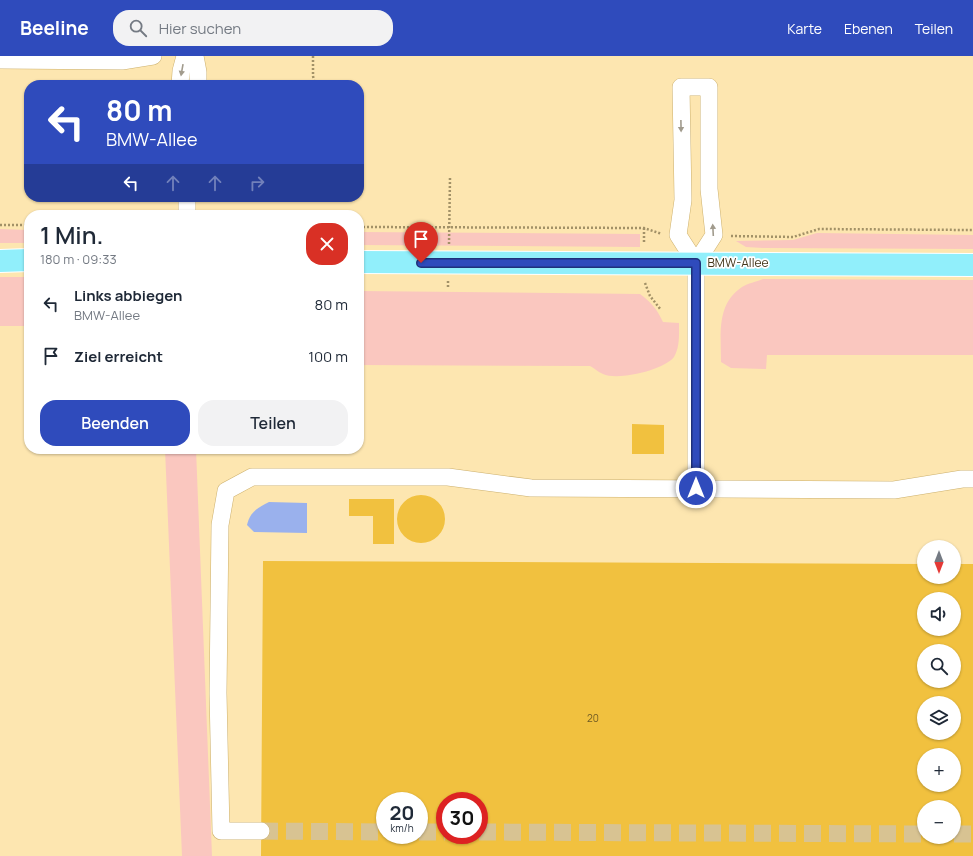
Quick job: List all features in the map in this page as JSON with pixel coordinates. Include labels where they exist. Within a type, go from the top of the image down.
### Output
[{"type":"main road","points":[[0,261],[24,260]]},
{"type":"main road","name":"BMW-Allee","points":[[364,262],[973,265]]},
{"type":"street","points":[[0,60],[122,61],[153,56]]},
{"type":"street","points":[[180,80],[180,71],[185,56]]},
{"type":"street","points":[[195,56],[198,80]]},
{"type":"street","points":[[696,263],[714,235],[708,179],[709,87],[681,87],[683,200],[678,235],[696,263],[696,488]]},
{"type":"street","points":[[261,831],[221,831],[218,693],[220,525],[226,491],[252,476],[448,476],[531,488],[894,490],[962,479],[973,479]]},
{"type":"path","points":[[313,56],[314,80]]},
{"type":"path","points":[[448,287],[450,178]]},
{"type":"path","points":[[0,225],[24,225]]},
{"type":"shaded area","points":[[0,229],[24,230],[24,243],[0,243]]},
{"type":"shaded area","points":[[364,232],[640,234],[640,247],[364,245]]},
{"type":"shaded area","points":[[817,233],[973,235],[973,249],[763,248],[746,247],[736,241],[793,240]]},
{"type":"shaded area","points":[[0,277],[24,277],[24,326],[0,326]]},
{"type":"shaded area","points":[[763,279],[973,280],[973,355],[767,355],[766,369],[731,368],[721,362],[721,331],[724,311],[734,294],[742,287]]},
{"type":"shaded area","points":[[364,291],[640,294],[653,306],[663,322],[679,323],[679,336],[676,353],[669,362],[661,366],[640,373],[610,376],[599,372],[590,366],[364,365]]},
{"type":"shaded area","points":[[165,454],[196,454],[212,856],[182,856]]},
{"type":"water","points":[[269,502],[307,503],[307,533],[254,532],[247,525],[250,517],[258,508]]},
{"type":"building","points":[[632,424],[664,425],[664,454],[632,454]]},
{"type":"building","points":[[416,495],[426,495],[435,499],[441,505],[444,510],[444,528],[435,539],[426,543],[416,543],[407,539],[401,533],[397,524],[397,514],[401,505],[407,499]]},
{"type":"building","points":[[349,499],[394,499],[394,544],[373,544],[373,516],[349,516]]},
{"type":"building","points":[[263,561],[917,564],[917,584],[961,584],[961,564],[973,564],[973,856],[261,856]]},
{"type":"tunnel","points":[[261,831],[376,832]]},
{"type":"tunnel","points":[[428,832],[436,832]]},
{"type":"tunnel","points":[[488,832],[917,834]]},
{"type":"tunnel","points":[[961,834],[973,834]]},
{"type":"route","points":[[421,263],[696,263],[696,488]]}]
